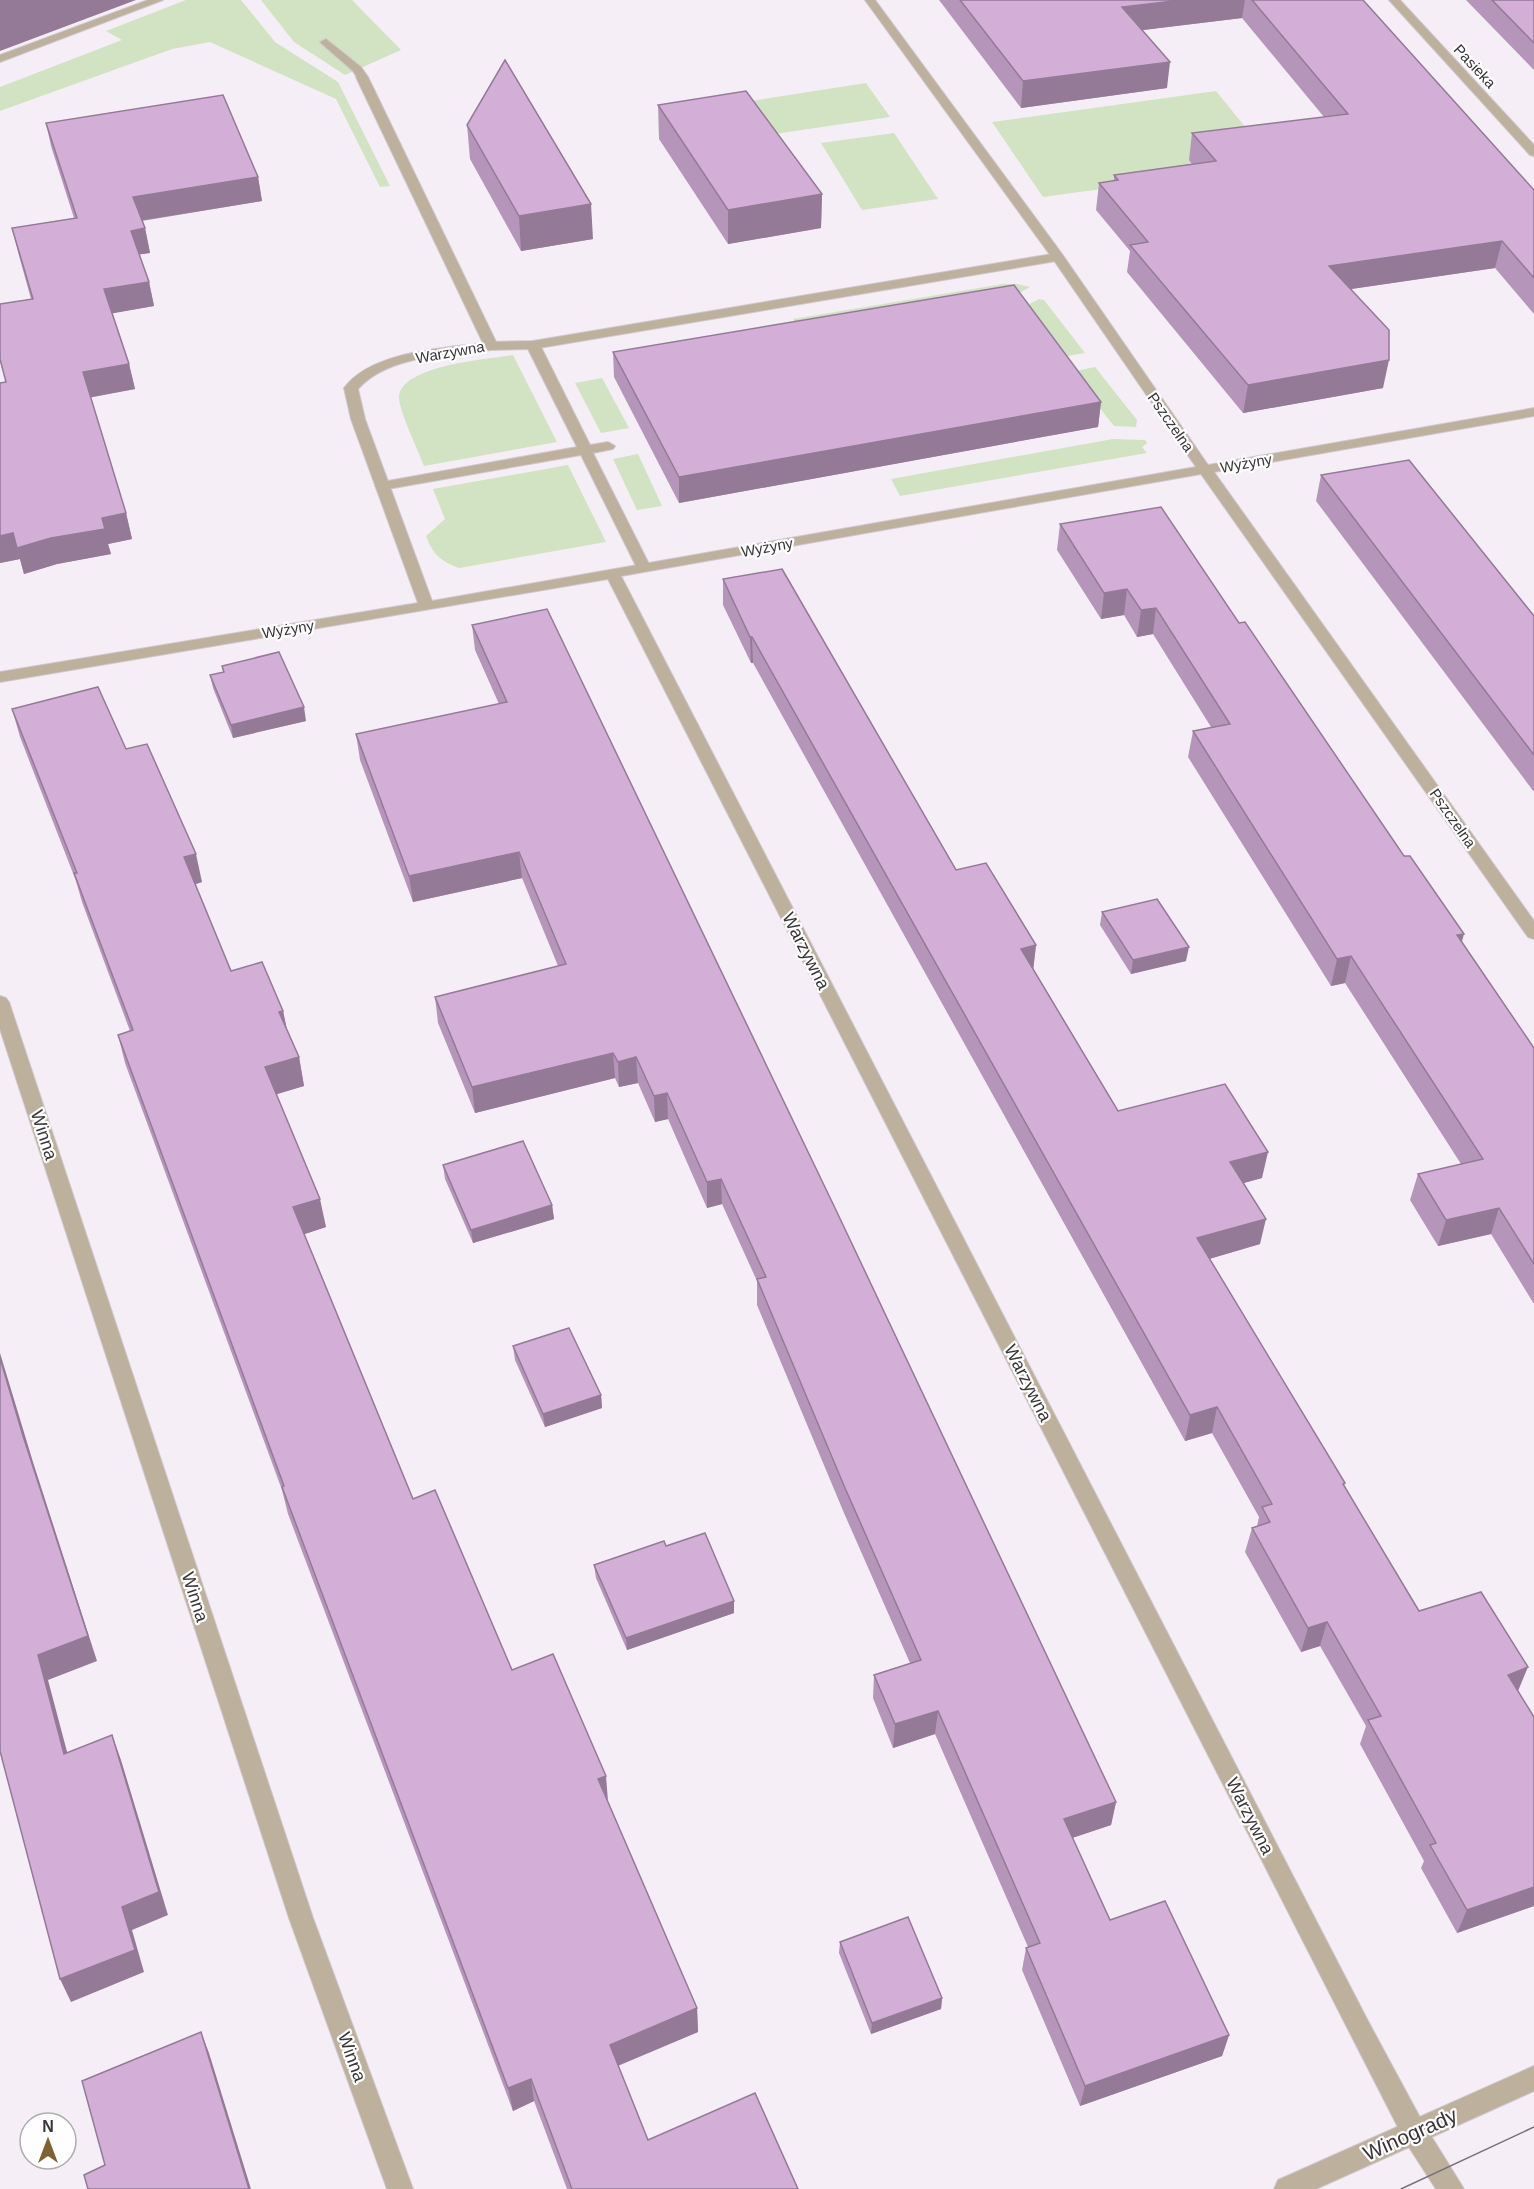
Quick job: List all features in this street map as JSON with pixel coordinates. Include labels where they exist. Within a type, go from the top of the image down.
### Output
[{"type":"street","points":[[0,59],[158,0]]},
{"type":"street","name":"Pszczelna","points":[[870,0],[1058,257],[1205,470],[1534,933]]},
{"type":"street","name":"Pasieka","points":[[1394,0],[1534,152]]},
{"type":"street","name":"Warzywna","points":[[326,42],[362,76],[491,346],[406,360],[365,372],[351,388],[352,400],[427,606]]},
{"type":"street","points":[[491,346],[533,345],[1058,257]]},
{"type":"street","points":[[533,345],[644,568]]},
{"type":"street","name":"Wyżyny","points":[[0,677],[427,606],[1534,412]]},
{"type":"street","points":[[382,486],[608,446]]},
{"type":"street","name":"Warzywna","points":[[612,573],[1359,2029],[1414,2132],[1451,2189]]},
{"type":"street","name":"Winna","points":[[0,1002],[301,1918],[400,2189]]},
{"type":"street","name":"Winogrady","points":[[1287,2189],[1534,2078]]},
{"type":"green space","points":[[186,0],[241,0],[275,42],[338,82],[390,186],[380,187],[336,99],[210,42],[172,49],[0,111],[0,87],[122,40],[106,31]]},
{"type":"green space","points":[[261,0],[352,0],[401,50],[345,75],[294,42]]},
{"type":"green space","points":[[866,83],[890,117],[768,135],[745,102]]},
{"type":"green space","points":[[1216,91],[1264,150],[1182,178],[1043,197],[992,122]]},
{"type":"green space","points":[[894,133],[938,199],[862,210],[821,143]]},
{"type":"green space","points":[[1003,284],[1030,287],[1011,298],[801,333],[793,319]]},
{"type":"green space","points":[[1039,299],[1044,300],[1085,353],[1062,357],[1024,307]]},
{"type":"green space","points":[[513,355],[557,442],[424,466],[400,402],[399,396],[404,386],[415,377],[430,370]]},
{"type":"green space","points":[[1095,367],[1137,420],[1136,427],[1114,426],[1071,372]]},
{"type":"green space","points":[[602,378],[629,428],[601,433],[575,383]]},
{"type":"green space","points":[[1113,439],[1145,440],[1147,443],[1142,447],[1147,453],[900,496],[891,479]]},
{"type":"green space","points":[[638,454],[662,506],[637,510],[613,459]]},
{"type":"green space","points":[[568,465],[606,542],[459,568],[442,560],[431,547],[426,536],[445,519],[433,489]]},
{"type":"building","points":[[960,0],[1183,0],[1122,7],[1170,62],[1023,81]]},
{"type":"building","points":[[1252,0],[1363,0],[1534,190],[1534,278],[1502,241],[1329,266],[1389,330],[1389,360],[1248,385],[1130,245],[1148,242],[1099,183],[1118,180],[1114,175],[1216,161],[1192,133],[1348,114]]},
{"type":"building","points":[[1492,0],[1534,0],[1534,43]]},
{"type":"building","points":[[505,60],[591,204],[519,216],[467,125]]},
{"type":"building","points":[[746,91],[822,194],[728,210],[658,105]]},
{"type":"building","points":[[223,95],[258,177],[133,197],[145,228],[131,231],[149,282],[104,289],[129,364],[83,372],[126,513],[102,518],[105,529],[51,538],[17,548],[13,533],[0,536],[0,383],[6,382],[0,359],[0,304],[33,299],[12,228],[77,218],[46,123]]},
{"type":"building","points":[[1014,285],[1101,402],[679,477],[613,352]]},
{"type":"building","points":[[1409,460],[1534,616],[1534,755],[1321,475]]},
{"type":"building","points":[[1161,507],[1239,623],[1245,622],[1404,856],[1410,856],[1464,934],[1457,935],[1534,1048],[1534,1264],[1499,1208],[1446,1220],[1418,1174],[1483,1159],[1351,956],[1337,959],[1193,731],[1230,724],[1156,608],[1141,610],[1127,589],[1104,593],[1060,524]]},
{"type":"building","points":[[782,569],[956,870],[986,863],[1036,945],[1021,949],[1118,1111],[1225,1084],[1268,1152],[1230,1162],[1266,1219],[1197,1238],[1345,1483],[1343,1484],[1419,1611],[1481,1592],[1528,1667],[1508,1675],[1534,1717],[1534,1887],[1467,1910],[1430,1845],[1436,1843],[1368,1720],[1381,1716],[1327,1622],[1308,1628],[1252,1528],[1270,1522],[1262,1507],[1272,1504],[1217,1407],[1190,1415],[750,637],[723,579]]},
{"type":"building","points":[[547,609],[835,1208],[1116,1802],[1064,1819],[1110,1920],[1165,1901],[1229,2035],[1085,2086],[1026,1948],[1040,1943],[938,1711],[895,1724],[874,1675],[921,1660],[845,1488],[757,1279],[766,1277],[721,1179],[707,1182],[667,1093],[654,1096],[636,1057],[618,1062],[613,1053],[472,1087],[435,997],[566,964],[519,852],[409,876],[356,734],[507,702],[472,625]]},
{"type":"building","points":[[279,652],[304,707],[231,725],[210,675],[224,672],[222,666]]},
{"type":"building","points":[[98,687],[126,749],[147,744],[196,854],[184,857],[231,971],[262,962],[283,1011],[279,1012],[299,1057],[265,1067],[320,1199],[293,1207],[413,1499],[435,1490],[512,1670],[553,1654],[606,1776],[598,1779],[697,2008],[610,2045],[648,2140],[755,2093],[798,2189],[572,2189],[531,2079],[508,2088],[282,1487],[284,1486],[118,1035],[133,1030],[74,873],[77,873],[12,709]]},
{"type":"building","points":[[1157,899],[1189,947],[1133,960],[1102,912]]},
{"type":"building","points":[[523,1141],[552,1205],[471,1230],[443,1165]]},
{"type":"building","points":[[569,1328],[601,1395],[543,1414],[513,1346]]},
{"type":"building","points":[[0,1358],[88,1636],[38,1655],[64,1754],[112,1735],[159,1892],[122,1907],[135,1950],[60,1979],[0,1751]]},
{"type":"building","points":[[705,1533],[734,1601],[626,1638],[594,1565],[664,1541],[666,1546]]},
{"type":"building","points":[[908,1917],[942,1998],[872,2023],[840,1942]]},
{"type":"building","points":[[201,2032],[249,2189],[88,2189],[84,2175],[105,2165],[82,2081]]},
{"type":"tram line","points":[[1401,2189],[1534,2127]]}]
